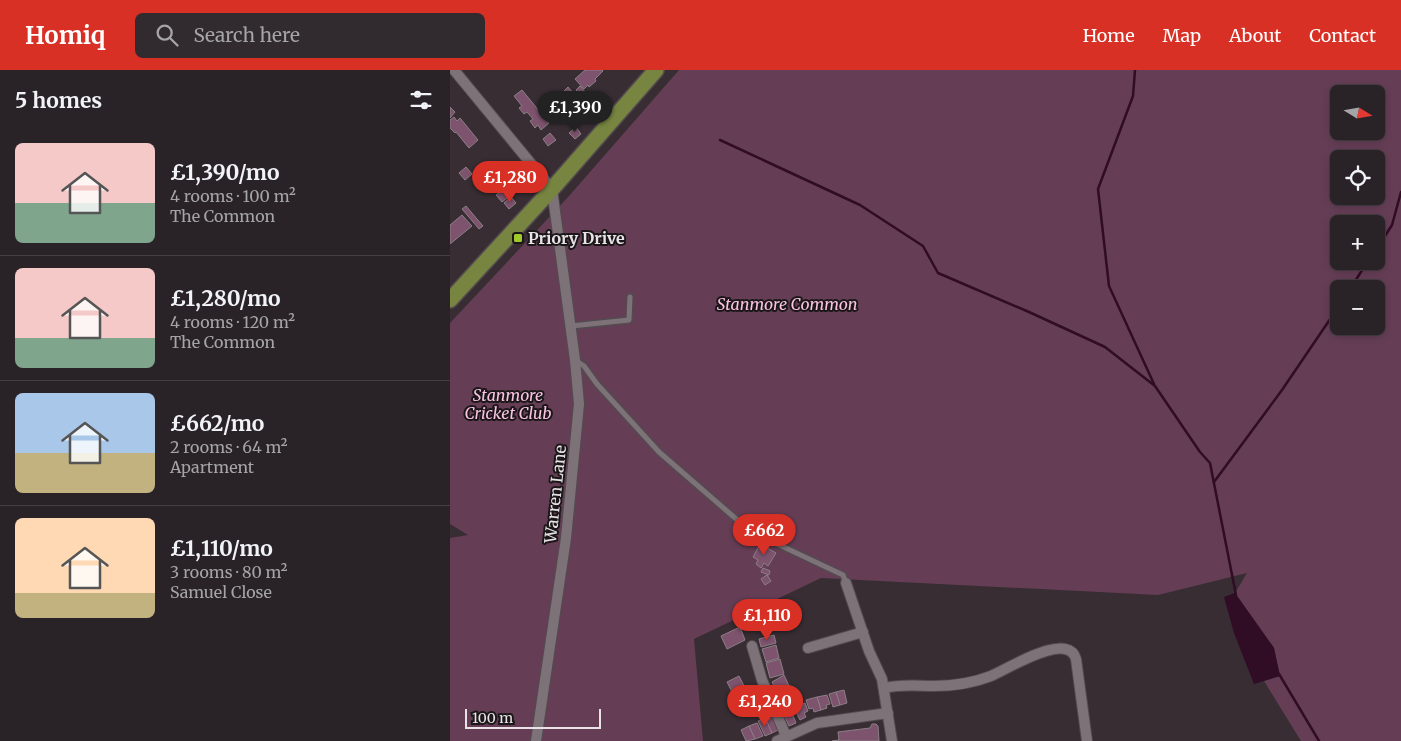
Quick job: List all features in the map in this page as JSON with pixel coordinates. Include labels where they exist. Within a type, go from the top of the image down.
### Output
[{"type":"main road","points":[[450,300],[552,189],[656,70]]},
{"type":"street","points":[[454,70],[552,189]]},
{"type":"street","name":"Warren Lane","points":[[536,741],[566,538],[579,404],[575,360],[552,189]]},
{"type":"street","points":[[846,583],[869,651],[882,679],[892,741]]},
{"type":"street","points":[[808,648],[863,632]]},
{"type":"street","points":[[752,646],[782,738],[816,723],[888,713]]},
{"type":"street","points":[[884,688],[907,684],[948,685],[965,683],[991,676],[1035,655],[1047,651],[1067,649],[1072,652],[1076,659],[1087,741]]},
{"type":"lane","points":[[570,326],[629,320],[630,297]]},
{"type":"lane","points":[[575,360],[584,366],[602,390],[659,452],[750,531],[842,575],[846,583]]},
{"type":"green space","name":"Stanmore Common","points":[[679,70],[1401,70],[1401,741],[1301,741],[1264,681],[1280,676],[1274,648],[1235,593],[1247,573],[1158,595],[821,578],[694,639],[703,741],[450,741],[450,538],[468,535],[450,524],[450,323],[569,196]]},
{"type":"shaded area","points":[[1235,593],[1274,648],[1280,676],[1254,684],[1234,633],[1224,597]]},
{"type":"building","points":[[585,70],[603,71],[595,79],[596,81],[584,89],[575,79]]},
{"type":"building","points":[[580,86],[586,93],[582,97],[576,90]]},
{"type":"building","points":[[568,87],[580,101],[575,106],[577,108],[559,123],[552,116],[560,109],[556,106],[562,100],[560,98],[561,94]]},
{"type":"building","points":[[522,90],[549,123],[541,130],[538,125],[535,128],[530,121],[533,119],[527,112],[524,114],[519,108],[522,106],[514,96]]},
{"type":"building","points":[[450,107],[455,112],[450,118]]},
{"type":"building","points":[[454,117],[457,121],[460,118],[478,140],[469,148],[456,132],[450,128],[450,120]]},
{"type":"building","points":[[576,127],[581,134],[575,139],[569,133]]},
{"type":"building","points":[[550,133],[556,140],[548,146],[543,139]]},
{"type":"building","points":[[491,161],[516,191],[502,202],[496,195],[499,193],[486,177],[484,180],[477,172]]},
{"type":"building","points":[[466,167],[472,174],[465,180],[459,173]]},
{"type":"building","points":[[511,197],[516,203],[509,209],[504,203]]},
{"type":"building","points":[[466,206],[483,226],[479,229],[462,209]]},
{"type":"building","points":[[462,215],[472,226],[450,244],[450,225]]},
{"type":"building","points":[[760,544],[776,553],[768,566],[764,563],[761,568],[756,564],[758,560],[753,557]]},
{"type":"building","points":[[763,568],[770,571],[769,575],[761,572]]},
{"type":"building","points":[[767,575],[771,581],[765,585],[761,579]]},
{"type":"building","points":[[740,627],[745,640],[727,649],[721,636]]},
{"type":"building","points":[[774,635],[776,643],[761,647],[759,639]]},
{"type":"building","points":[[776,645],[779,658],[766,662],[762,649]]},
{"type":"building","points":[[780,659],[784,674],[770,678],[766,663]]},
{"type":"building","points":[[784,675],[790,688],[778,694],[772,682]]},
{"type":"building","points":[[739,676],[745,688],[733,694],[727,682]]},
{"type":"building","points":[[746,690],[752,703],[739,709],[733,696]]},
{"type":"building","points":[[844,690],[847,703],[840,705],[836,692]]},
{"type":"building","points":[[836,692],[840,705],[833,707],[829,694]]},
{"type":"building","points":[[827,695],[830,704],[826,705],[827,708],[821,710],[817,697]]},
{"type":"building","points":[[817,697],[821,710],[814,712],[813,708],[809,709],[806,700]]},
{"type":"building","points":[[805,703],[808,711],[804,713],[806,717],[800,720],[794,708]]},
{"type":"building","points":[[789,706],[796,723],[789,726],[781,709]]},
{"type":"building","points":[[772,715],[778,730],[772,733],[765,718]]},
{"type":"building","points":[[765,718],[772,733],[765,736],[758,721]]},
{"type":"building","points":[[757,723],[763,736],[755,739],[749,726]]},
{"type":"building","points":[[872,724],[878,726],[879,741],[832,741],[839,740],[838,732],[870,728]]},
{"type":"building","points":[[749,726],[755,739],[746,741],[741,730]]},
{"type":"waterway","points":[[1135,70],[1133,96],[1098,189],[1109,286],[1154,384]]},
{"type":"waterway","points":[[720,140],[860,205],[923,246],[938,273],[1105,347],[1155,386],[1200,452],[1210,463],[1236,595]]},
{"type":"waterway","points":[[1385,236],[1392,225],[1401,192]]},
{"type":"waterway","points":[[1356,280],[1362,270]]},
{"type":"waterway","points":[[1214,482],[1282,390],[1330,319]]},
{"type":"waterway","points":[[1279,674],[1319,741]]},
{"type":"place","name":"Priory Drive","points":[[518,238]]},
{"type":"park label","name":"Stanmore Cricket Club","points":[[508,404]]}]
